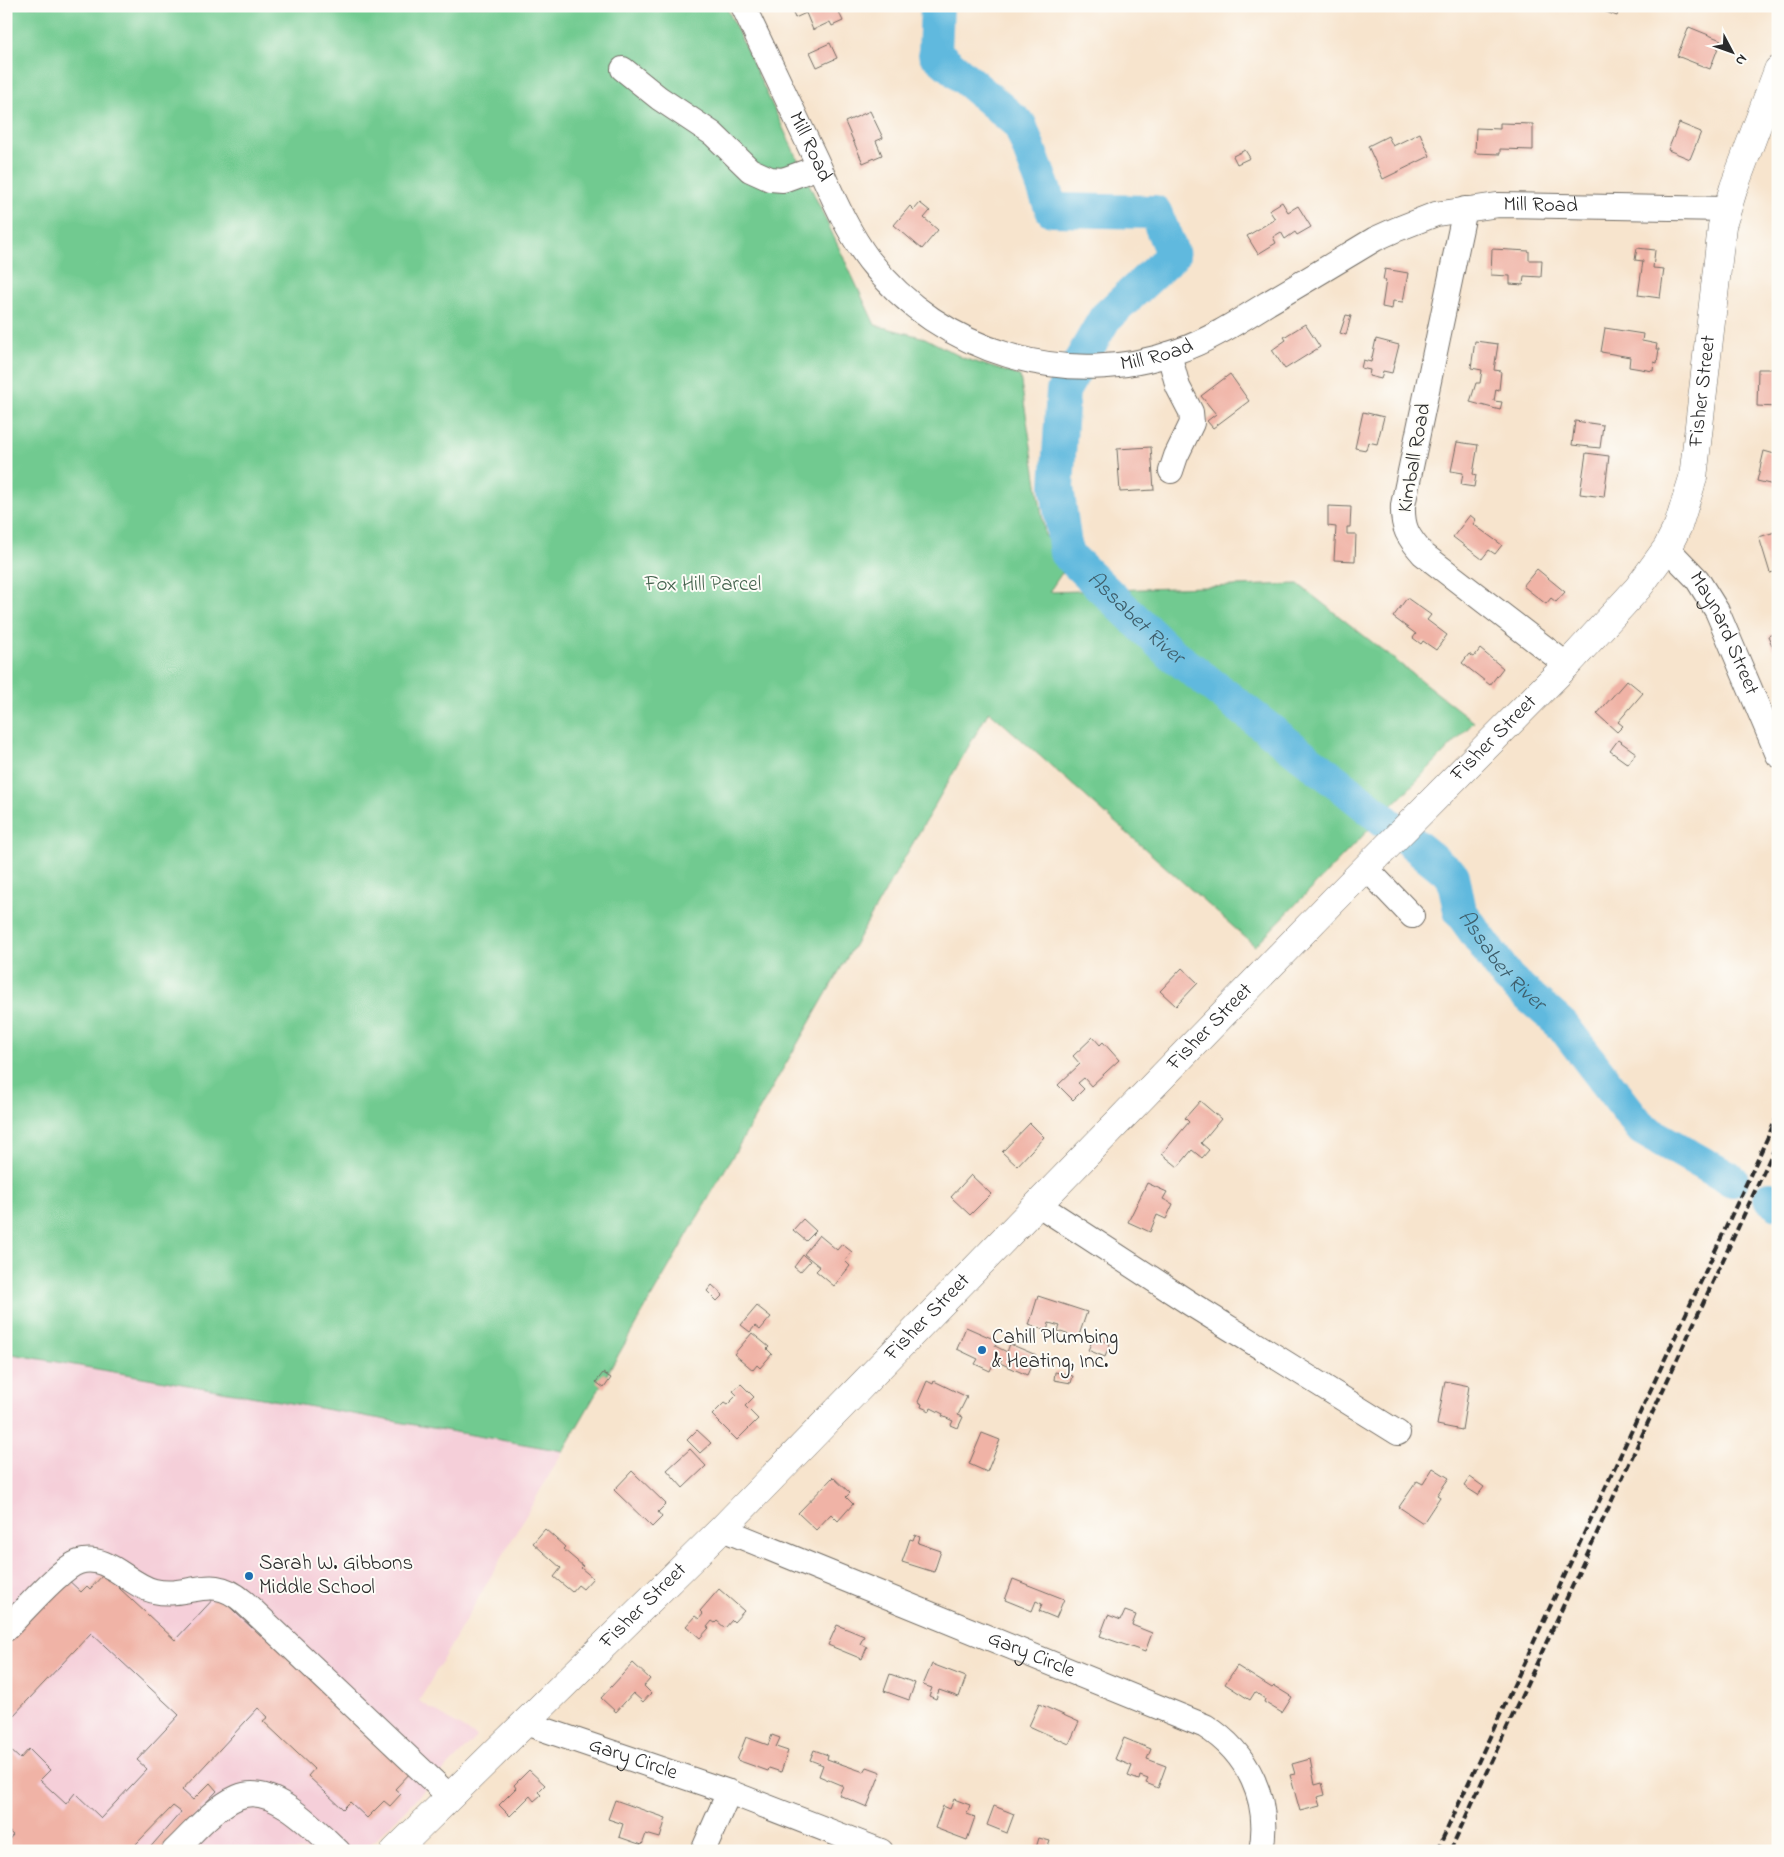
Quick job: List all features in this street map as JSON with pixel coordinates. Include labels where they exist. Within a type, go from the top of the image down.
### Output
[{"type":"main road","name":"Fisher Street","points":[[395,1851],[722,1529],[1394,839],[1567,665],[1638,588],[1667,548],[1678,526],[1692,478],[1719,244],[1726,209],[1778,70]]},
{"type":"street","name":"Mill Road","points":[[743,6],[840,210],[868,259],[886,281],[907,301],[954,333],[980,346],[1007,356],[1035,362],[1063,366],[1092,367],[1121,365],[1159,357],[1203,340],[1229,327],[1375,239],[1436,214],[1498,205],[1726,209]]},
{"type":"street","points":[[622,69],[659,98],[713,134],[750,170],[770,179],[783,180],[819,167]]},
{"type":"street","name":"Kimball Road","points":[[1465,209],[1403,505],[1404,528],[1423,554],[1567,665]]},
{"type":"street","points":[[1159,357],[1191,412],[1192,423],[1170,471]]},
{"type":"street","name":"Maynard Street","points":[[1667,548],[1697,579],[1717,611],[1778,755]]},
{"type":"street","points":[[1366,868],[1412,916]]},
{"type":"street","points":[[1039,1205],[1199,1309],[1398,1433]]},
{"type":"street","name":"Gary Circle","points":[[722,1529],[1205,1726],[1238,1754],[1255,1783],[1263,1817],[1261,1851]]},
{"type":"street","points":[[6,1629],[59,1575],[79,1562],[103,1562],[144,1588],[156,1591],[176,1592],[206,1586],[227,1590],[244,1602],[450,1797]]},
{"type":"street","name":"Gary Circle","points":[[525,1723],[729,1792],[881,1851]]},
{"type":"street","points":[[703,1851],[729,1792]]},
{"type":"street","points":[[174,1851],[214,1812],[240,1796],[257,1794],[287,1807],[338,1851]]},
{"type":"shaded area","name":"Sarah W. Gibbons Middle School","points":[[6,1353],[563,1451],[419,1701],[477,1737],[364,1851],[6,1851]]},
{"type":"green space","name":"Fox Hill Parcel","points":[[6,6],[726,6],[875,325],[925,338],[963,358],[1020,376],[1045,535],[1068,564],[1049,592],[1298,584],[1474,722],[1255,946],[989,711],[563,1451],[6,1353]]},
{"type":"building","points":[[790,6],[836,6],[843,21],[832,26],[830,22],[813,30],[806,13],[795,18]]},
{"type":"building","points":[[1590,6],[1620,6],[1617,16]]},
{"type":"building","points":[[1689,27],[1721,40],[1710,69],[1677,56]]},
{"type":"building","points":[[830,43],[837,58],[817,67],[810,52]]},
{"type":"building","points":[[870,111],[883,138],[876,141],[882,155],[863,163],[845,122]]},
{"type":"building","points":[[1500,123],[1533,124],[1533,150],[1500,149],[1500,154],[1475,153],[1476,128],[1500,129]]},
{"type":"building","points":[[1679,123],[1701,132],[1690,159],[1668,150]]},
{"type":"building","points":[[1420,133],[1430,156],[1383,179],[1368,146],[1388,136],[1393,146]]},
{"type":"building","points":[[1245,150],[1250,158],[1237,164],[1233,156]]},
{"type":"building","points":[[1282,202],[1288,212],[1298,206],[1311,227],[1297,235],[1295,232],[1285,239],[1281,232],[1273,237],[1276,243],[1258,254],[1247,236],[1275,219],[1269,210]]},
{"type":"building","points":[[920,203],[930,211],[924,218],[938,230],[922,249],[894,225],[910,206],[914,210]]},
{"type":"building","points":[[1637,248],[1655,250],[1653,268],[1664,269],[1660,298],[1638,295],[1643,261],[1635,260]]},
{"type":"building","points":[[1492,249],[1529,251],[1529,260],[1542,260],[1541,277],[1524,276],[1523,285],[1510,284],[1510,276],[1491,275]]},
{"type":"building","points":[[1385,269],[1408,273],[1403,302],[1393,301],[1392,309],[1382,307],[1386,280],[1383,280]]},
{"type":"building","points":[[1346,315],[1351,316],[1346,335],[1340,333]]},
{"type":"building","points":[[1305,324],[1320,347],[1285,369],[1272,350],[1286,340],[1284,337]]},
{"type":"building","points":[[1605,328],[1643,334],[1642,341],[1657,344],[1656,349],[1659,349],[1657,363],[1654,362],[1653,371],[1629,367],[1630,357],[1601,352]]},
{"type":"building","points":[[1376,339],[1399,345],[1392,373],[1383,371],[1381,379],[1369,376],[1370,370],[1361,368],[1363,360],[1371,362]]},
{"type":"building","points":[[1475,341],[1498,344],[1494,370],[1501,371],[1499,390],[1496,389],[1494,401],[1502,402],[1500,410],[1470,402],[1476,383],[1480,383],[1482,370],[1471,368]]},
{"type":"building","points":[[1758,369],[1778,369],[1778,407],[1757,406]]},
{"type":"building","points":[[1230,374],[1249,401],[1213,428],[1207,421],[1216,414],[1201,396]]},
{"type":"building","points":[[1363,412],[1384,417],[1377,444],[1368,442],[1366,450],[1355,448]]},
{"type":"building","points":[[1575,421],[1603,425],[1600,448],[1572,445]]},
{"type":"building","points":[[1457,442],[1478,445],[1473,474],[1476,475],[1474,487],[1461,485],[1463,473],[1451,471]]},
{"type":"building","points":[[1151,447],[1154,490],[1120,492],[1117,449]]},
{"type":"building","points":[[1764,451],[1778,455],[1778,486],[1757,481]]},
{"type":"building","points":[[1586,453],[1609,456],[1604,497],[1580,494]]},
{"type":"building","points":[[1328,506],[1351,507],[1350,527],[1347,527],[1347,534],[1356,534],[1355,561],[1334,560],[1336,527],[1328,526]]},
{"type":"building","points":[[1470,515],[1476,520],[1473,524],[1502,545],[1495,554],[1489,550],[1482,559],[1453,537]]},
{"type":"building","points":[[1778,531],[1778,571],[1770,573],[1759,537]]},
{"type":"building","points":[[1537,569],[1565,592],[1556,602],[1551,598],[1546,604],[1523,586]]},
{"type":"building","points":[[1407,598],[1431,615],[1427,620],[1447,635],[1436,650],[1423,641],[1421,644],[1413,638],[1416,634],[1393,617]]},
{"type":"building","points":[[1778,632],[1778,659],[1768,636]]},
{"type":"building","points":[[1480,649],[1503,668],[1490,685],[1462,663],[1469,654],[1474,657]]},
{"type":"building","points":[[1627,680],[1643,693],[1618,722],[1623,726],[1617,732],[1597,714]]},
{"type":"building","points":[[1618,740],[1636,753],[1628,764],[1610,751]]},
{"type":"building","points":[[1182,968],[1198,983],[1176,1006],[1160,991]]},
{"type":"building","points":[[1093,1037],[1100,1045],[1103,1042],[1119,1060],[1091,1086],[1084,1078],[1078,1083],[1084,1089],[1073,1100],[1058,1085],[1080,1064],[1073,1056]]},
{"type":"building","points":[[1200,1101],[1221,1119],[1201,1143],[1209,1150],[1202,1158],[1192,1150],[1178,1167],[1162,1154],[1189,1122],[1185,1118]]},
{"type":"building","points":[[1030,1123],[1044,1137],[1017,1166],[1002,1152]]},
{"type":"building","points":[[971,1175],[991,1194],[970,1215],[951,1197]]},
{"type":"building","points":[[1147,1183],[1167,1192],[1163,1199],[1173,1204],[1166,1219],[1157,1215],[1150,1232],[1128,1222]]},
{"type":"building","points":[[803,1219],[816,1231],[806,1241],[793,1230]]},
{"type":"building","points":[[819,1235],[837,1250],[842,1244],[852,1252],[845,1261],[850,1266],[834,1286],[816,1271],[820,1267],[804,1254]]},
{"type":"building","points":[[803,1255],[810,1261],[800,1272],[794,1267]]},
{"type":"building","points":[[712,1285],[723,1295],[717,1301],[707,1291]]},
{"type":"building","points":[[1038,1296],[1087,1312],[1078,1338],[1058,1331],[1060,1326],[1049,1323],[1047,1331],[1029,1325]]},
{"type":"building","points":[[757,1306],[771,1317],[760,1330],[755,1326],[750,1332],[741,1325]]},
{"type":"building","name":"Cahill Plumbing & Heating, Inc.","points":[[966,1327],[998,1341],[995,1346],[1007,1352],[1010,1344],[1036,1355],[1027,1375],[1000,1363],[1002,1360],[996,1358],[990,1371],[975,1364],[978,1359],[957,1349]]},
{"type":"building","points":[[752,1333],[769,1347],[767,1349],[772,1354],[760,1368],[757,1365],[753,1370],[734,1354]]},
{"type":"building","points":[[1094,1337],[1110,1344],[1105,1357],[1088,1350]]},
{"type":"building","points":[[1055,1372],[1073,1376],[1071,1383],[1054,1380]]},
{"type":"building","points":[[603,1373],[611,1378],[604,1388],[596,1382]]},
{"type":"building","points":[[927,1381],[933,1384],[934,1381],[967,1397],[958,1415],[963,1417],[958,1428],[951,1425],[953,1421],[942,1416],[943,1414],[931,1408],[930,1411],[921,1407],[922,1404],[918,1402]]},
{"type":"building","points":[[1445,1381],[1469,1386],[1462,1430],[1437,1425]]},
{"type":"building","points":[[741,1384],[754,1397],[745,1406],[758,1419],[737,1440],[712,1415],[724,1403],[727,1405],[737,1395],[733,1391]]},
{"type":"building","points":[[697,1430],[711,1443],[700,1453],[687,1440]]},
{"type":"building","points":[[982,1433],[1000,1440],[987,1472],[969,1464]]},
{"type":"building","points":[[690,1449],[706,1466],[683,1488],[667,1470]]},
{"type":"building","points":[[1433,1468],[1449,1478],[1437,1495],[1440,1497],[1423,1523],[1399,1507],[1417,1481],[1423,1484]]},
{"type":"building","points":[[632,1471],[666,1504],[658,1512],[662,1517],[652,1527],[614,1490]]},
{"type":"building","points":[[833,1477],[850,1493],[846,1497],[853,1504],[838,1521],[831,1514],[816,1530],[798,1513]]},
{"type":"building","points":[[1470,1477],[1484,1487],[1478,1495],[1464,1486]]},
{"type":"building","points":[[545,1529],[565,1547],[563,1549],[583,1566],[581,1568],[593,1578],[583,1589],[578,1585],[572,1592],[554,1577],[561,1568],[533,1543]]},
{"type":"building","points":[[915,1535],[920,1537],[918,1543],[941,1551],[934,1572],[902,1562],[910,1539],[913,1540]]},
{"type":"building","name":"Sarah W. Gibbons Middle School","points":[[104,1574],[175,1640],[217,1595],[252,1628],[258,1623],[414,1769],[395,1789],[401,1794],[390,1806],[384,1801],[367,1818],[350,1802],[343,1809],[308,1776],[314,1769],[263,1721],[268,1717],[258,1708],[182,1790],[193,1800],[210,1783],[217,1791],[160,1851],[147,1851],[181,1812],[173,1806],[136,1844],[142,1851],[7,1851],[6,1843],[13,1835],[6,1829],[6,1746],[20,1759],[29,1749],[50,1770],[40,1780],[66,1804],[75,1793],[101,1818],[147,1769],[137,1760],[179,1715],[91,1633],[13,1716],[14,1718],[6,1727],[6,1641],[65,1577],[81,1592],[87,1586],[90,1589]]},
{"type":"building","points":[[1013,1579],[1064,1599],[1056,1618],[1039,1611],[1042,1604],[1036,1601],[1032,1611],[1005,1600]]},
{"type":"building","points":[[719,1589],[744,1611],[734,1622],[732,1620],[725,1628],[717,1621],[715,1623],[712,1621],[707,1627],[709,1628],[700,1638],[686,1626],[695,1616],[699,1619],[703,1614],[700,1611]]},
{"type":"building","points":[[1125,1611],[1136,1615],[1132,1625],[1152,1633],[1145,1652],[1100,1636],[1108,1615],[1121,1620]]},
{"type":"building","points":[[837,1625],[864,1636],[860,1644],[867,1647],[862,1659],[828,1645]]},
{"type":"building","points":[[633,1663],[650,1679],[644,1686],[651,1693],[643,1702],[633,1693],[616,1712],[601,1698]]},
{"type":"building","points":[[932,1664],[966,1677],[959,1697],[939,1690],[936,1699],[929,1696],[932,1688],[923,1685]]},
{"type":"building","points":[[1237,1666],[1272,1688],[1274,1686],[1292,1697],[1282,1713],[1264,1702],[1265,1699],[1255,1692],[1250,1700],[1225,1684]]},
{"type":"building","points":[[890,1674],[915,1683],[909,1700],[884,1691]]},
{"type":"building","points":[[1039,1704],[1079,1722],[1069,1744],[1029,1726]]},
{"type":"building","points":[[772,1735],[780,1738],[776,1747],[788,1751],[781,1772],[769,1768],[768,1771],[737,1760],[746,1737],[768,1745]]},
{"type":"building","points":[[1124,1738],[1151,1749],[1147,1759],[1166,1766],[1158,1788],[1146,1783],[1148,1779],[1140,1776],[1139,1780],[1128,1776],[1132,1766],[1115,1759]]},
{"type":"building","points":[[814,1750],[828,1755],[827,1759],[864,1772],[867,1767],[881,1772],[867,1807],[839,1795],[843,1786],[819,1776],[823,1765],[810,1760]]},
{"type":"building","points":[[1310,1759],[1315,1785],[1322,1783],[1325,1795],[1317,1797],[1320,1806],[1300,1811],[1290,1775],[1295,1774],[1292,1764]]},
{"type":"building","points":[[529,1770],[545,1785],[538,1792],[541,1795],[534,1801],[530,1796],[510,1816],[499,1805],[516,1788],[514,1785]]},
{"type":"building","points":[[954,1799],[970,1805],[967,1814],[975,1817],[967,1840],[935,1828],[943,1806],[950,1809]]},
{"type":"building","points":[[615,1800],[666,1818],[660,1838],[646,1834],[642,1845],[619,1837],[623,1824],[608,1819]]},
{"type":"building","points":[[994,1806],[1014,1814],[1007,1833],[987,1825]]},
{"type":"building","points":[[1039,1838],[1050,1841],[1048,1847],[1058,1851],[1035,1851]]},
{"type":"waterway","name":"Assabet River","points":[[937,6],[935,53],[1020,125],[1052,210],[1155,212],[1173,255],[1105,318],[1063,391],[1057,487],[1066,553],[1167,650],[1342,786],[1453,876],[1460,911],[1508,978],[1563,1026],[1642,1129],[1732,1180]]},
{"type":"waterway","name":"Assabet River","points":[[1770,1198],[1778,1203]]},
{"type":"railway","points":[[1437,1851],[1778,1115]]},
{"type":"railway","points":[[1450,1851],[1778,1141]]},
{"type":"place","name":"Cahill Plumbing & Heating, Inc.","points":[[982,1350]]},
{"type":"place","name":"Sarah W. Gibbons Middle School","points":[[249,1576]]}]
